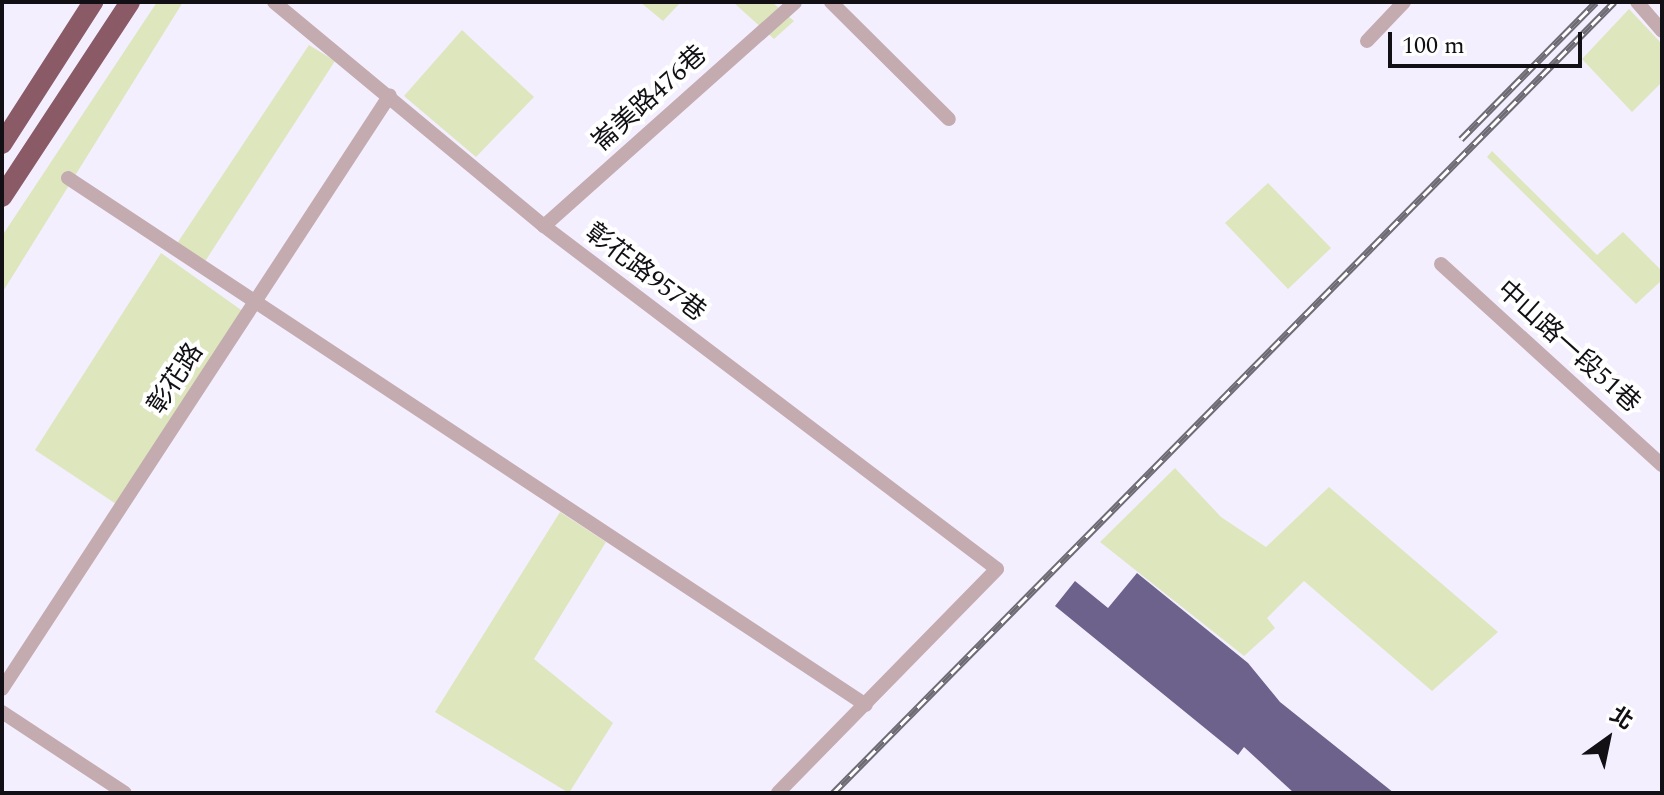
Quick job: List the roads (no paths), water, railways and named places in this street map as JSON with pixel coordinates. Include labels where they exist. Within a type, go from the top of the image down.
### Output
[{"type":"highway","points":[[2,144],[93,2]]},
{"type":"highway","points":[[2,197],[130,2]]},
{"type":"street","name":"彰花路957巷","points":[[274,2],[390,95],[544,226],[997,569],[866,705]]},
{"type":"street","points":[[831,2],[949,119]]},
{"type":"street","points":[[1367,41],[1404,2]]},
{"type":"street","points":[[1637,2],[1662,31]]},
{"type":"street","name":"崙美路476巷","points":[[544,226],[789,4]]},
{"type":"street","name":"彰花路","points":[[2,689],[390,95]]},
{"type":"street","points":[[68,178],[253,304],[866,705],[778,793]]},
{"type":"street","name":"中山路一段51巷","points":[[1441,264],[1662,465]]},
{"type":"street","points":[[2,712],[125,793]]},
{"type":"railway","points":[[1461,139],[1596,2]]},
{"type":"railway","points":[[833,793],[1614,2]]}]
